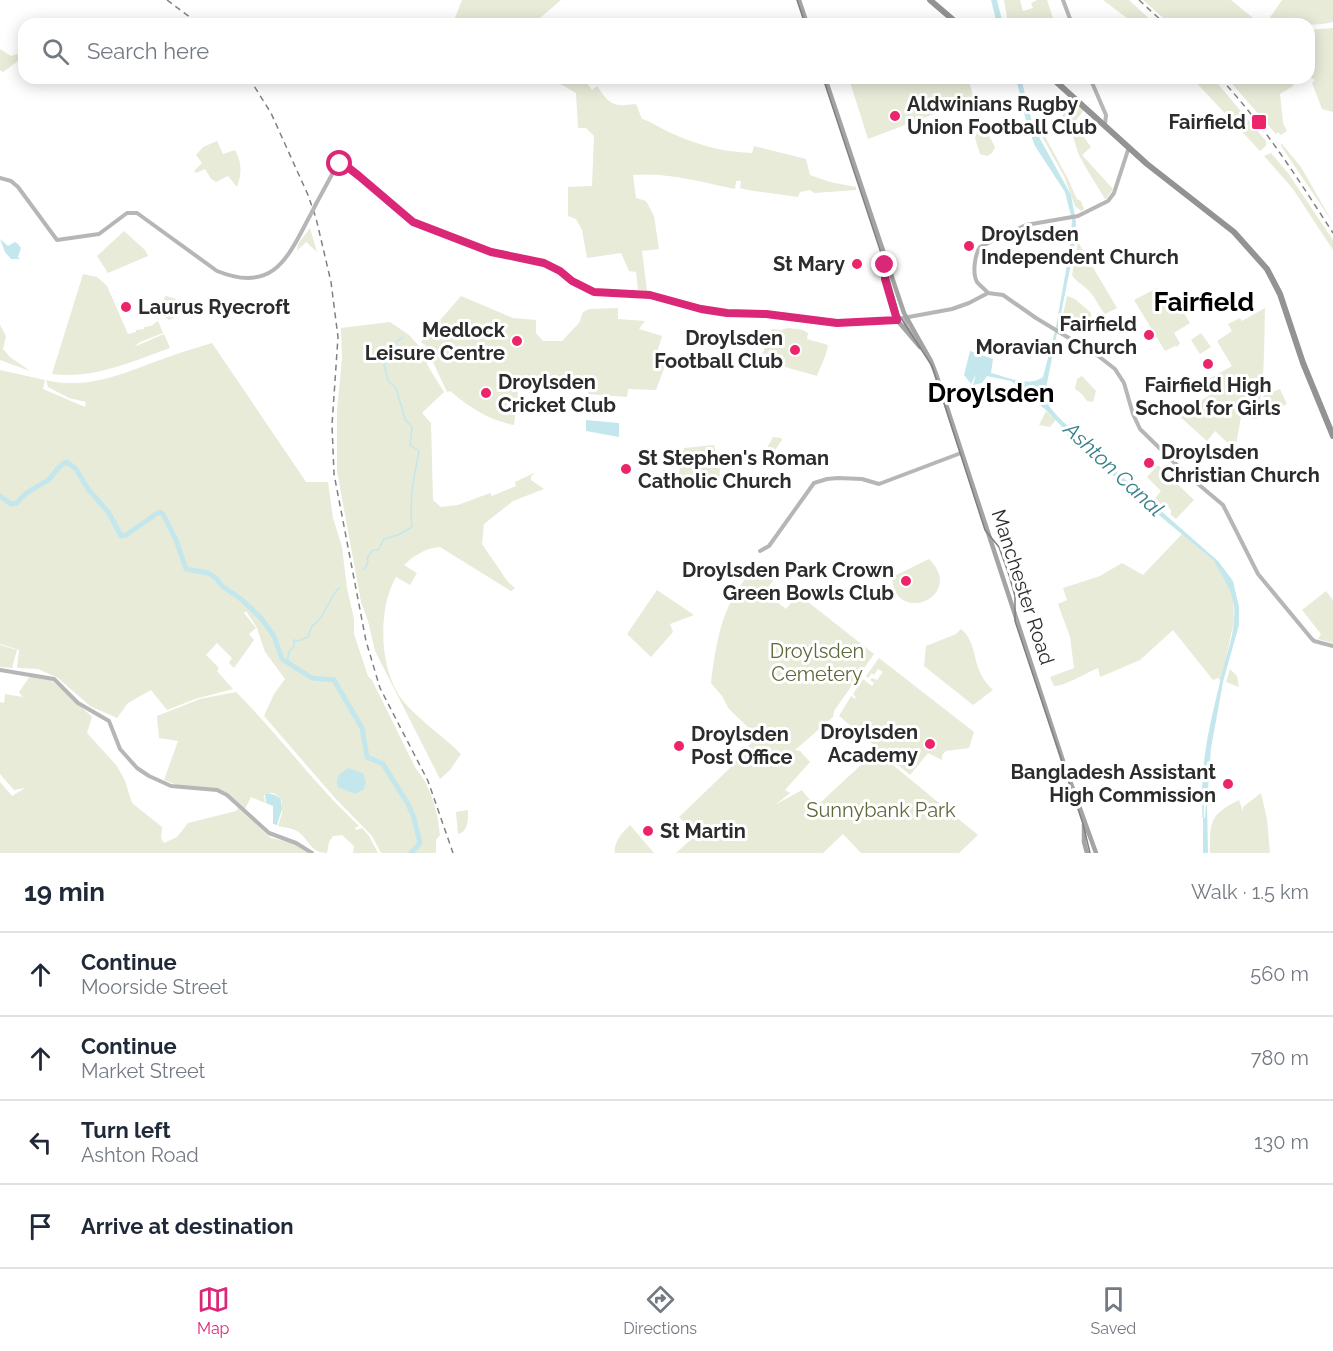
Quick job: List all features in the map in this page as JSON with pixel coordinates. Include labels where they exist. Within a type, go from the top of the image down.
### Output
[{"type":"highway","points":[[930,0],[951,18]]},
{"type":"highway","points":[[1059,84],[1169,182],[1234,232],[1267,269],[1280,294],[1302,363],[1333,436]]},
{"type":"main road","points":[[799,0],[805,18]]},
{"type":"main road","points":[[827,84],[866,198],[867,212],[885,265],[885,279],[897,320]]},
{"type":"main road","name":"Manchester Road","points":[[866,198],[906,319],[931,361],[1084,824],[1096,853]]},
{"type":"main road","name":"Manchester Road","points":[[897,320],[931,361]]},
{"type":"main road","name":"Manchester Road","points":[[1084,824],[1084,843],[1087,853]]},
{"type":"street","points":[[1063,0],[1070,18]]},
{"type":"street","points":[[1093,84],[1107,119],[1105,124]]},
{"type":"street","points":[[1099,119],[1103,109]]},
{"type":"street","points":[[988,293],[978,283],[975,275],[977,254],[981,247],[1026,225],[1078,216],[1104,203],[1113,196],[1129,147]]},
{"type":"street","points":[[0,178],[11,181],[18,187],[57,240],[99,234],[127,213],[137,213],[217,271],[243,278],[258,277],[276,270],[286,259],[336,167],[341,164],[359,176],[413,222],[491,252],[544,263],[594,292],[650,295],[701,309],[727,313],[766,314],[837,323],[906,319],[952,309],[988,293],[1004,294],[1052,329],[1097,355],[1115,369],[1123,381],[1135,420],[1142,432],[1222,504],[1263,581],[1314,641],[1333,646]]},
{"type":"street","points":[[906,319],[906,326],[921,348]]},
{"type":"street","points":[[760,551],[770,546],[814,483],[827,479],[844,478],[879,484],[961,453]]},
{"type":"street","points":[[0,670],[54,679],[78,703],[109,721],[116,743],[137,768],[171,786],[217,790],[226,795],[269,833],[296,843],[312,853]]},
{"type":"green space","points":[[462,0],[561,0],[540,18],[455,18]]},
{"type":"green space","points":[[1004,0],[1020,0],[1023,11],[1033,8],[1031,3],[1037,0],[1047,0],[1053,18],[1007,18]]},
{"type":"green space","points":[[1103,0],[1129,0],[1148,18],[1127,18]]},
{"type":"green space","points":[[1143,0],[1231,0],[1253,18],[1163,18]]},
{"type":"green space","points":[[1282,0],[1333,0],[1333,22],[1315,24],[1315,18],[1270,18]]},
{"type":"green space","points":[[1333,28],[1333,112],[1322,109],[1312,84],[1315,84],[1315,30]]},
{"type":"green space","points":[[0,49],[11,56],[17,54],[18,61],[3,72],[0,70]]},
{"type":"green space","points":[[560,84],[588,84],[592,90],[597,86],[609,101],[617,105],[636,104],[642,119],[700,144],[752,153],[754,146],[806,159],[810,175],[856,187],[856,190],[814,193],[810,190],[800,192],[798,197],[740,188],[741,181],[736,181],[735,189],[672,176],[633,175],[636,198],[646,201],[654,216],[659,249],[642,251],[647,291],[638,290],[636,272],[629,271],[621,253],[587,258],[582,230],[576,219],[568,216],[568,187],[592,186],[594,136],[586,128],[578,128],[576,93]]},
{"type":"green space","name":"Aldwinians Rugby Union Football Club","points":[[851,84],[970,84],[974,99],[868,139]]},
{"type":"green space","points":[[1198,84],[1218,84],[1266,141],[1266,146],[1260,151]]},
{"type":"green space","points":[[1232,84],[1293,84],[1280,94],[1283,123],[1287,131],[1281,135],[1278,132],[1276,134]]},
{"type":"green space","points":[[1076,103],[1084,110],[1074,123],[1091,147],[1082,155],[1113,189],[1106,199],[1080,157],[1069,127],[1060,118]]},
{"type":"green space","points":[[984,130],[995,147],[987,156],[980,154],[975,138],[977,133]]},
{"type":"green space","points":[[1042,131],[1077,199],[1081,201],[1084,209],[1081,211],[1075,206],[1064,176],[1040,133]]},
{"type":"green space","points":[[217,141],[223,154],[235,150],[239,159],[240,178],[237,187],[228,176],[216,182],[211,179],[205,169],[196,173],[194,171],[202,163],[196,155],[203,147]]},
{"type":"green space","points":[[1281,143],[1301,167],[1333,223],[1281,146]]},
{"type":"green space","points":[[1271,153],[1288,173],[1333,240],[1333,250],[1293,189],[1264,156]]},
{"type":"green space","points":[[310,228],[317,252],[306,242],[297,251],[298,244]]},
{"type":"green space","points":[[124,231],[145,250],[148,256],[108,273],[97,256]]},
{"type":"green space","points":[[1078,242],[1117,308],[1105,314],[1090,292],[1072,275]]},
{"type":"green space","points":[[83,274],[97,277],[107,286],[128,334],[151,326],[158,321],[163,333],[140,342],[134,347],[164,334],[170,348],[98,372],[52,374]]},
{"type":"green space","points":[[1157,288],[1165,299],[1172,294],[1190,323],[1174,333],[1180,343],[1177,347],[1165,351],[1134,300]]},
{"type":"green space","points":[[166,296],[176,299],[181,314],[169,320],[164,316],[162,310]]},
{"type":"green space","points":[[461,296],[513,318],[536,320],[536,333],[543,341],[562,341],[579,323],[583,312],[589,309],[618,308],[618,319],[645,321],[639,329],[662,336],[657,352],[669,355],[656,390],[628,389],[627,397],[588,394],[588,385],[520,377],[514,425],[488,417],[450,391],[447,392],[425,345],[421,342]]},
{"type":"green space","points":[[1067,296],[1075,299],[1091,313],[1089,333],[1082,331],[1074,334],[1070,325],[1062,319]]},
{"type":"green space","points":[[1265,308],[1260,405],[1257,419],[1241,417],[1235,450],[1215,431],[1207,441],[1178,415],[1215,392],[1207,380],[1232,366],[1217,341],[1232,331],[1228,324],[1240,318],[1242,321]]},
{"type":"green space","points":[[390,322],[409,335],[421,348],[429,368],[444,392],[422,413],[431,423],[433,500],[441,507],[458,505],[490,493],[492,496],[516,486],[515,482],[536,472],[531,476],[531,480],[544,489],[513,501],[484,524],[482,544],[508,582],[515,588],[511,591],[440,547],[425,550],[408,561],[404,565],[417,573],[410,585],[396,577],[390,591],[386,606],[383,640],[389,674],[395,688],[409,708],[461,754],[450,770],[440,779],[375,651],[361,602],[337,471],[337,410],[342,359],[341,328]]},
{"type":"green space","points":[[0,325],[6,336],[3,349],[30,371],[0,360]]},
{"type":"green space","name":"Droylsden Football Club","points":[[772,329],[803,330],[808,333],[807,339],[828,345],[817,376],[771,363],[762,358]]},
{"type":"green space","points":[[1201,333],[1211,347],[1200,354],[1191,340]]},
{"type":"green space","points":[[212,343],[306,482],[328,482],[333,518],[342,547],[347,588],[354,619],[354,634],[368,676],[433,800],[440,835],[436,840],[436,853],[381,853],[372,836],[335,798],[264,716],[274,694],[285,679],[265,652],[257,628],[246,611],[244,613],[256,628],[249,634],[254,640],[234,668],[229,663],[232,658],[217,643],[206,655],[219,668],[217,671],[233,689],[195,699],[167,710],[151,690],[128,703],[117,718],[90,706],[58,678],[38,669],[17,668],[19,650],[0,644],[0,370],[45,380],[43,389],[85,407],[86,402],[69,398],[48,387],[46,380],[63,383],[96,381]]},
{"type":"green space","points":[[1082,376],[1096,391],[1093,402],[1087,401],[1075,389],[1077,379]]},
{"type":"green space","points":[[1280,389],[1287,404],[1270,411],[1263,396]]},
{"type":"green space","points":[[1046,411],[1056,420],[1050,427],[1039,425]]},
{"type":"green space","points":[[773,437],[782,440],[765,464],[760,460]]},
{"type":"green space","points":[[714,445],[720,470],[718,486],[678,478],[684,448]]},
{"type":"green space","points":[[1158,465],[1194,500],[1176,519],[1166,505],[1161,506],[1154,500],[1161,491],[1147,477]]},
{"type":"green space","points":[[1182,534],[1214,561],[1224,575],[1233,599],[1234,621],[1221,681],[1218,678],[1213,680],[1173,630],[1140,660],[1100,677],[1098,668],[1070,682],[1054,686],[1050,677],[1074,668],[1070,637],[1058,604],[1067,600],[1063,588],[1100,576],[1122,563],[1143,575]]},
{"type":"green space","points":[[929,559],[938,572],[940,584],[935,594],[926,601],[915,603],[904,600],[896,592],[892,577]]},
{"type":"green space","points":[[756,568],[761,571],[767,569],[776,577],[769,586],[767,594],[786,609],[798,594],[874,654],[834,711],[833,717],[795,750],[800,751],[810,762],[785,790],[790,793],[775,805],[802,790],[812,800],[821,802],[876,751],[978,835],[959,853],[861,853],[843,834],[823,853],[676,853],[696,835],[679,817],[730,768],[757,736],[729,709],[711,683],[723,621],[736,592]]},
{"type":"green space","points":[[657,590],[694,615],[670,624],[673,632],[651,657],[627,634]]},
{"type":"green space","points":[[1326,591],[1333,600],[1333,643],[1318,639],[1321,634],[1302,610]]},
{"type":"green space","points":[[961,629],[971,642],[977,665],[993,690],[973,705],[924,666],[926,646],[956,634]]},
{"type":"green space","points":[[0,645],[17,650],[12,668],[0,667]]},
{"type":"green space","points":[[879,658],[974,732],[969,748],[946,751],[942,755],[942,760],[928,753],[910,775],[839,716],[851,696],[855,699],[853,694],[863,679],[872,686],[874,683],[870,680],[872,678],[877,680],[883,672],[878,669],[874,675],[872,673],[868,678],[866,676]]},
{"type":"green space","points":[[1230,669],[1237,676],[1239,687],[1226,682]]},
{"type":"green space","points":[[30,676],[51,680],[92,717],[87,733],[117,766],[132,803],[162,827],[161,838],[164,843],[177,837],[188,823],[236,811],[238,808],[271,838],[294,843],[308,853],[0,853],[0,782],[12,796],[25,788],[14,790],[0,774],[0,702],[4,703],[5,694],[23,697],[19,692]]},
{"type":"green space","points":[[236,692],[359,826],[355,828],[356,830],[362,828],[378,853],[353,853],[354,846],[342,835],[333,836],[327,853],[316,851],[297,831],[278,826],[282,813],[282,800],[274,793],[266,793],[265,803],[251,797],[245,809],[229,795],[212,788],[182,787],[164,780],[178,741],[159,738],[157,716],[200,699]]},
{"type":"green space","points":[[1261,793],[1267,819],[1270,853],[1210,853],[1211,827],[1217,815],[1239,800],[1243,812],[1243,807]]},
{"type":"green space","points":[[468,810],[466,828],[458,834],[456,812]]},
{"type":"green space","points":[[630,825],[654,853],[615,853],[617,841]]},
{"type":"water","points":[[991,0],[997,0],[1002,18],[996,18]]},
{"type":"water","points":[[1017,84],[1022,84],[1033,126],[1071,195],[1076,222],[1074,249],[1046,387],[1047,402],[1058,416],[1115,467],[1118,473],[1218,561],[1233,581],[1239,607],[1239,625],[1223,682],[1211,748],[1207,802],[1208,853],[1203,853],[1203,817],[1205,818],[1206,803],[1203,805],[1203,771],[1208,737],[1232,636],[1234,618],[1233,601],[1225,581],[1214,561],[1130,491],[1079,442],[1067,435],[1068,433],[1046,410],[1011,381],[987,376],[982,383],[973,385],[976,374],[971,384],[964,375],[970,351],[993,359],[991,373],[1024,382],[1043,377],[1056,327],[1070,247],[1072,220],[1065,192],[1035,146],[1027,125]]},
{"type":"water","points":[[0,239],[8,246],[15,242],[18,244],[21,248],[18,257],[20,259],[11,259],[5,252]]},
{"type":"water","points":[[586,420],[619,423],[619,437],[586,431]]},
{"type":"water","points":[[348,768],[363,773],[366,781],[364,789],[355,794],[338,787],[338,778]]},
{"type":"water","points":[[268,793],[281,799],[282,809],[277,825],[273,824],[273,806],[266,803],[265,794]]},
{"type":"waterway","points":[[364,570],[368,562],[367,558],[373,550],[378,550],[384,539],[398,535],[412,527],[412,498],[419,451],[410,445],[412,427],[405,419],[396,388],[388,381],[384,364],[387,349],[403,337]]},
{"type":"waterway","points":[[0,496],[11,504],[17,503],[26,493],[48,480],[67,462],[76,469],[88,489],[109,513],[121,536],[126,535],[159,512],[163,514],[176,540],[186,569],[208,573],[241,599],[261,618],[274,636],[282,659],[312,678],[334,680],[362,728],[367,757],[383,764],[408,804],[420,843],[411,853]]},
{"type":"waterway","points":[[287,663],[294,640],[298,641],[308,637],[312,626],[320,618],[339,588]]},
{"type":"waterway","name":"Ashton Canal","points":[[1203,805],[1203,817]]},
{"type":"tram line","points":[[797,0],[803,18]]},
{"type":"tram line","points":[[825,84],[885,265],[899,315],[932,366],[985,530],[999,547],[1009,575],[1015,596],[1015,621],[1083,824],[1090,853]]},
{"type":"railway","points":[[167,0],[191,18]]},
{"type":"railway","points":[[1139,0],[1158,18]]},
{"type":"railway","points":[[253,84],[271,113],[308,195],[316,218],[331,282],[338,337],[332,425],[334,474],[366,641],[380,688],[428,781],[453,853]]},
{"type":"railway","points":[[1225,84],[1266,133],[1333,233]]},
{"type":"place","name":"Aldwinians Rugby Union Football Club","points":[[895,116]]},
{"type":"place","name":"Fairfield","points":[[1259,122]]},
{"type":"place","name":"Droylsden Independent Church","points":[[969,246]]},
{"type":"place","name":"St Mary","points":[[857,264]]},
{"type":"place","name":"Laurus Ryecroft","points":[[126,307]]},
{"type":"place","name":"Fairfield Moravian Church","points":[[1149,335]]},
{"type":"place","name":"Medlock Leisure Centre","points":[[517,341]]},
{"type":"place","name":"Droylsden Football Club","points":[[795,350]]},
{"type":"place","name":"Fairfield High School for Girls","points":[[1208,364]]},
{"type":"place","name":"Droylsden Cricket Club","points":[[486,393]]},
{"type":"place","name":"Droylsden Christian Church","points":[[1149,463]]},
{"type":"place","name":"St Stephen's Roman Catholic Church","points":[[626,469]]},
{"type":"place","name":"Droylsden Park Crown Green Bowls Club","points":[[906,581]]},
{"type":"place","name":"Droylsden Academy","points":[[930,744]]},
{"type":"place","name":"Droylsden Post Office","points":[[679,746]]},
{"type":"place","name":"Bangladesh Assistant High Commission","points":[[1228,784]]},
{"type":"place","name":"St Martin","points":[[648,831]]},
{"type":"district","name":"Fairfield","points":[[1204,302]]},
{"type":"district","name":"Droylsden","points":[[991,393]]},
{"type":"route","points":[[340,164],[345,165],[359,176],[413,222],[491,252],[552,266],[572,281],[594,292],[650,295],[701,309],[727,313],[791,316],[837,323],[897,320],[885,279],[885,265]]},
{"type":"park label","name":"Droylsden Cemetery","points":[[817,662]]},
{"type":"park label","name":"Sunnybank Park","points":[[881,810]]}]
